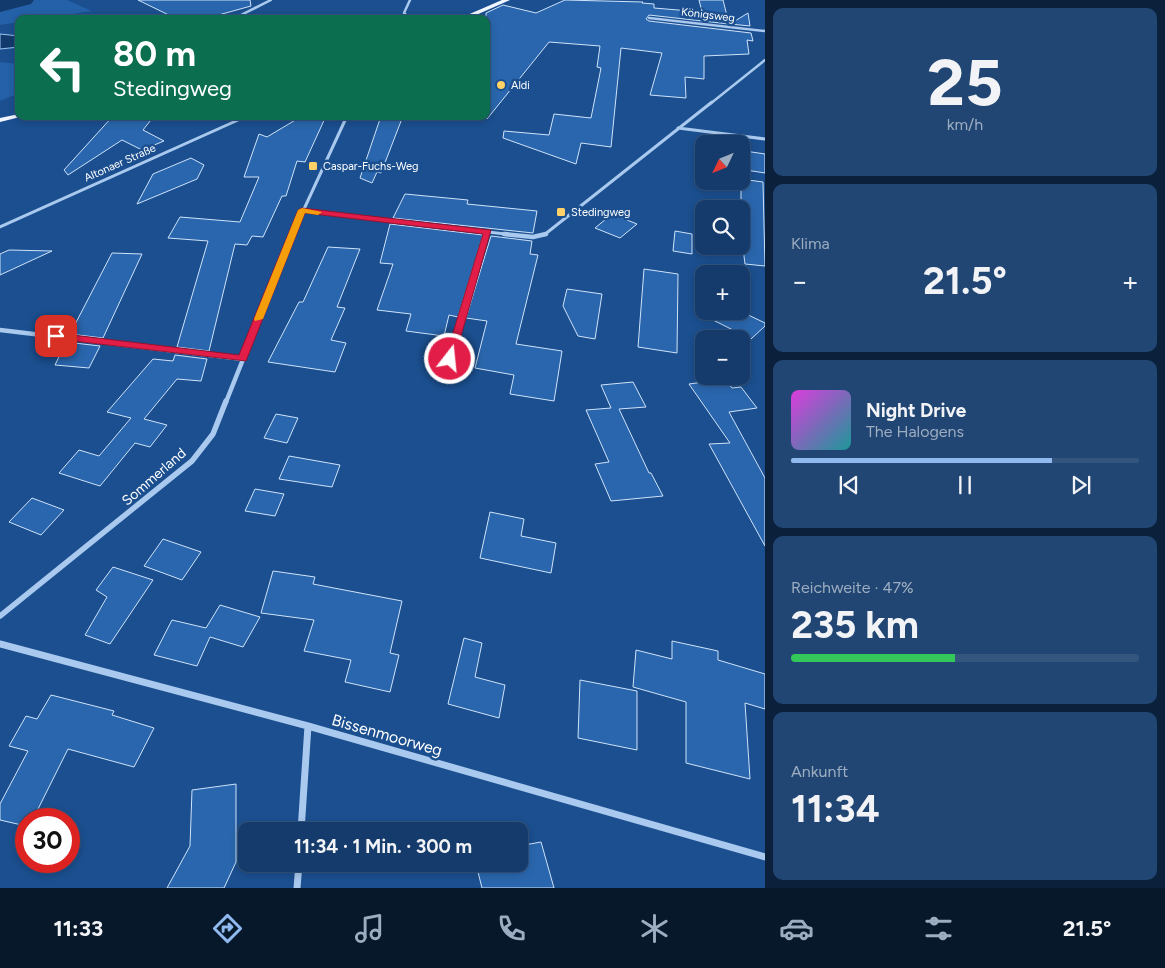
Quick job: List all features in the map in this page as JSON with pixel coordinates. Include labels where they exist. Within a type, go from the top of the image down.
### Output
[{"type":"main road","points":[[471,15],[507,0]]},
{"type":"main road","points":[[0,120],[15,117]]},
{"type":"street","points":[[241,15],[271,0]]},
{"type":"street","points":[[406,15],[404,13],[410,0]]},
{"type":"street","name":"Königsweg","points":[[649,18],[698,22],[765,32]]},
{"type":"street","points":[[302,210],[533,237],[544,234],[765,60]]},
{"type":"street","name":"Altonaer Straße","points":[[0,226],[238,120]]},
{"type":"street","name":"Sommerland","points":[[0,616],[192,461],[213,434],[302,210],[345,120]]},
{"type":"street","points":[[678,128],[765,139]]},
{"type":"street","points":[[434,365],[450,359],[488,232]]},
{"type":"street","points":[[0,330],[243,359]]},
{"type":"street","name":"Bissenmoorweg","points":[[0,644],[308,726],[765,857]]},
{"type":"street","points":[[302,822],[308,726]]},
{"type":"street","points":[[297,888],[298,872]]},
{"type":"shaded area","points":[[0,0],[67,0],[92,11],[66,15],[15,15],[15,23],[0,25]]},
{"type":"shaded area","points":[[0,34],[15,36],[15,47],[0,49]]},
{"type":"shaded area","points":[[0,62],[15,64],[15,95],[0,101]]},
{"type":"building","points":[[138,0],[250,0],[251,6],[218,15],[169,15]]},
{"type":"building","points":[[565,0],[643,2],[654,4],[654,8],[702,12],[699,0],[723,0],[729,24],[649,15],[646,19],[649,21],[751,33],[753,41],[747,40],[749,54],[704,56],[704,79],[685,77],[686,98],[650,95],[662,53],[621,48],[611,147],[581,143],[576,164],[503,138],[504,131],[549,135],[554,114],[591,118],[601,68],[597,67],[600,46],[549,42],[490,115],[490,15],[486,15],[486,13],[503,5],[536,13]]},
{"type":"building","points":[[748,13],[750,26],[730,24]]},
{"type":"building","points":[[109,120],[151,120],[143,130],[164,141],[142,150],[122,140],[68,175],[64,170]]},
{"type":"building","points":[[295,120],[324,120],[305,162],[297,161],[286,196],[282,196],[263,237],[252,236],[247,245],[235,244],[209,351],[177,347],[208,241],[168,238],[180,217],[240,222],[259,177],[244,177],[259,134],[267,137]]},
{"type":"building","points":[[380,120],[401,120],[381,173],[377,172],[372,183],[360,178]]},
{"type":"building","points":[[750,152],[765,154],[765,173],[750,171]]},
{"type":"building","points":[[191,158],[204,165],[197,179],[137,204],[153,174]]},
{"type":"building","points":[[750,180],[763,182],[765,266],[745,264],[744,255],[750,255],[750,200],[741,200],[741,190],[750,190]]},
{"type":"building","points":[[405,194],[468,200],[467,204],[537,211],[533,233],[393,218]]},
{"type":"building","points":[[612,214],[637,224],[620,238],[595,228]]},
{"type":"building","points":[[390,224],[483,235],[458,317],[449,315],[444,336],[406,331],[411,314],[377,310],[393,264],[380,263]]},
{"type":"building","points":[[675,231],[692,234],[692,254],[673,251]]},
{"type":"building","points":[[491,236],[532,241],[530,254],[538,255],[516,344],[562,351],[554,401],[510,394],[514,375],[475,368],[487,321],[466,318]]},
{"type":"building","points":[[328,247],[360,249],[337,307],[345,308],[331,340],[346,343],[335,372],[268,362],[299,302],[303,302]]},
{"type":"building","points":[[9,250],[52,251],[0,275],[0,254]]},
{"type":"building","points":[[112,253],[142,254],[103,338],[70,334]]},
{"type":"building","points":[[644,269],[678,274],[677,353],[638,347]]},
{"type":"building","points":[[567,289],[602,294],[595,339],[578,336],[563,306]]},
{"type":"building","points":[[750,316],[765,323],[765,326],[751,339],[750,330],[733,330],[713,320],[750,320]]},
{"type":"building","points":[[66,342],[100,346],[89,368],[55,365]]},
{"type":"building","points":[[175,355],[207,359],[201,381],[177,379],[144,419],[167,425],[150,447],[135,443],[100,486],[59,473],[79,450],[99,456],[131,418],[107,412],[153,359],[173,361]]},
{"type":"building","points":[[633,382],[646,407],[619,409],[649,473],[651,473],[663,496],[611,501],[595,464],[609,462],[586,410],[611,408],[601,385]]},
{"type":"building","points":[[689,384],[730,385],[732,388],[741,387],[757,408],[729,412],[765,478],[765,546],[709,444],[730,443]]},
{"type":"building","points":[[276,414],[298,418],[287,443],[264,438]]},
{"type":"building","points":[[289,456],[340,465],[332,487],[279,479]]},
{"type":"building","points":[[255,489],[284,494],[275,516],[245,511]]},
{"type":"building","points":[[32,498],[64,510],[41,535],[9,522]]},
{"type":"building","points":[[490,512],[524,519],[521,536],[556,543],[551,573],[480,558]]},
{"type":"building","points":[[163,539],[201,552],[182,580],[144,566]]},
{"type":"building","points":[[113,567],[153,580],[110,644],[85,635],[107,597],[96,590]]},
{"type":"building","points":[[273,571],[315,577],[313,584],[402,601],[390,653],[399,655],[390,692],[345,682],[351,660],[304,651],[314,620],[261,613]]},
{"type":"building","points":[[220,605],[260,617],[243,647],[210,637],[197,666],[154,655],[172,620],[206,628]]},
{"type":"building","points":[[464,638],[482,643],[475,677],[505,685],[499,718],[448,704]]},
{"type":"building","points":[[672,641],[718,651],[718,660],[765,674],[765,709],[745,703],[750,779],[686,763],[686,702],[633,687],[636,650],[672,659]]},
{"type":"building","points":[[580,680],[637,691],[637,750],[578,738]]},
{"type":"building","points":[[51,695],[114,711],[112,715],[154,728],[134,767],[68,749],[38,808],[15,808],[15,823],[0,820],[0,804],[28,751],[9,746],[26,716],[37,719]]},
{"type":"building","points":[[236,784],[236,862],[224,888],[167,888],[190,846],[192,790]]},
{"type":"building","points":[[541,842],[554,888],[482,888],[478,872],[528,872],[528,844]]},
{"type":"waterway","points":[[0,6],[24,0]]},
{"type":"slow traffic","points":[[258,319],[302,210],[318,212]]},
{"type":"place","name":"Aldi","points":[[501,85]]},
{"type":"place","name":"Caspar-Fuchs-Weg","points":[[313,166]]},
{"type":"place","name":"Stedingweg","points":[[561,212]]},
{"type":"route","points":[[56,336],[243,359],[302,210],[488,232],[450,359]]}]
